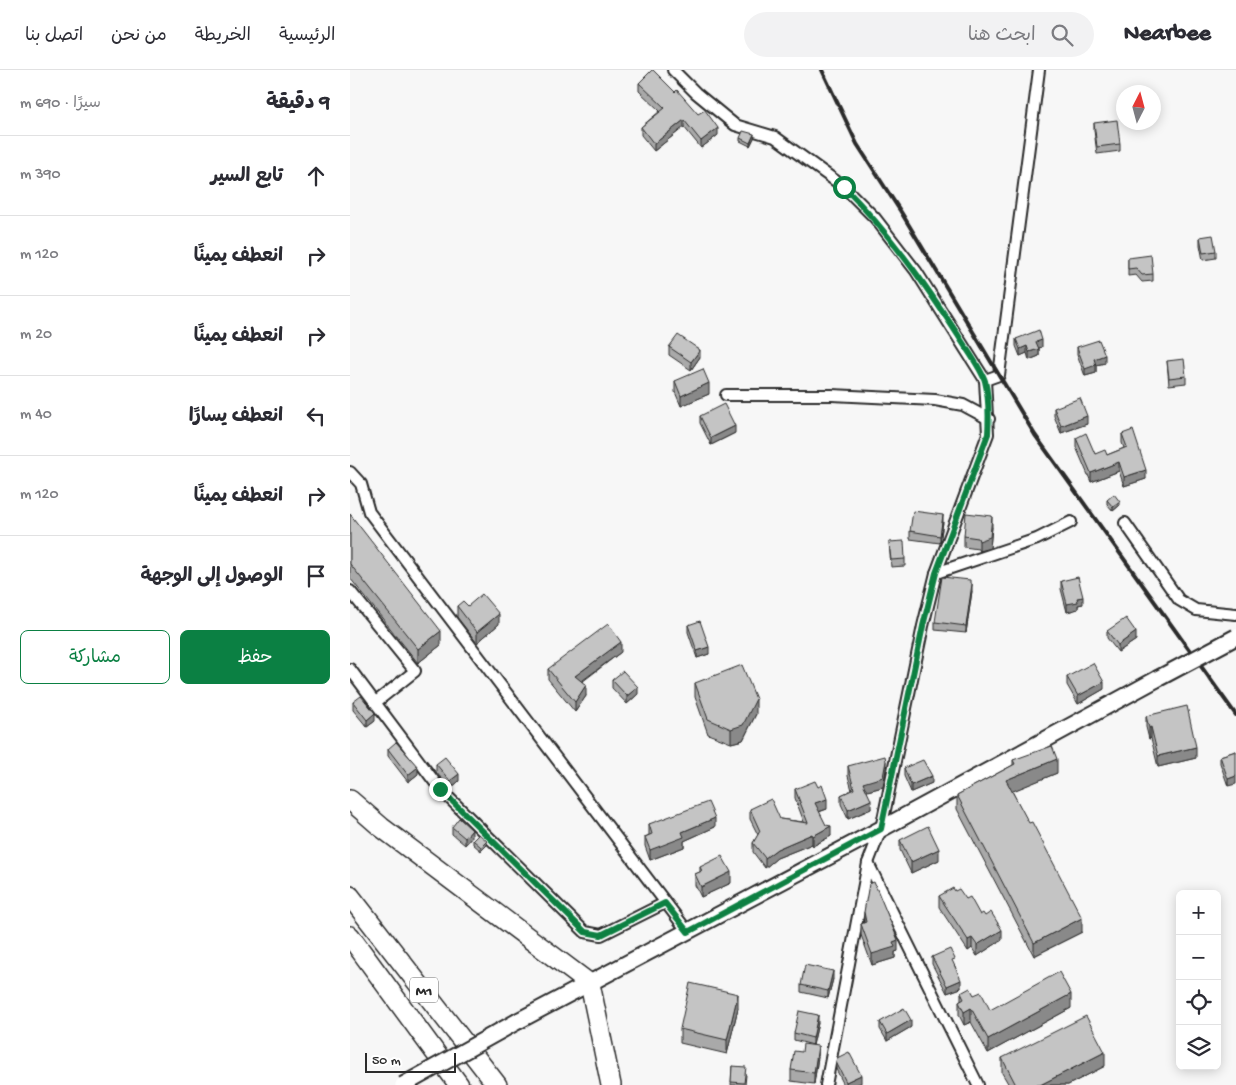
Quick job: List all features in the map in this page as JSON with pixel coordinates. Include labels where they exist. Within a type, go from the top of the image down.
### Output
[{"type":"highway","points":[[350,800],[381,827],[590,984],[611,1085]]},
{"type":"highway","name":"M1","points":[[350,896],[497,1085]]},
{"type":"highway","name":"M1","points":[[350,936],[459,1085]]},
{"type":"main road","points":[[403,1085],[518,1021],[881,829],[1236,637]]},
{"type":"street","points":[[673,70],[696,93],[735,124],[776,137],[844,187],[875,218],[916,271],[985,380],[988,434],[936,573],[923,626],[881,829],[868,863],[826,1085]]},
{"type":"street","points":[[985,380],[999,375],[1039,70]]},
{"type":"street","points":[[726,395],[832,395],[935,400],[963,405],[988,419]]},
{"type":"street","points":[[350,472],[361,484],[369,512],[688,932]]},
{"type":"street","points":[[936,573],[1038,539],[1071,522]]},
{"type":"street","points":[[1125,523],[1179,600],[1196,610],[1236,614]]},
{"type":"street","points":[[350,591],[415,671],[376,702]]},
{"type":"street","points":[[350,669],[440,789],[585,932],[601,935],[665,903]]},
{"type":"street","points":[[350,789],[381,827]]},
{"type":"street","points":[[868,863],[978,1085]]},
{"type":"building","points":[[652,70],[675,92],[677,90],[698,114],[705,110],[718,128],[701,141],[684,120],[654,144],[641,127],[665,108],[639,83]]},
{"type":"building","points":[[1116,120],[1116,130],[1118,130],[1120,144],[1097,147],[1094,123]]},
{"type":"building","points":[[743,131],[754,134],[750,143],[740,138]]},
{"type":"building","points":[[1213,235],[1216,251],[1203,253],[1200,237]]},
{"type":"building","points":[[1151,255],[1153,274],[1142,275],[1136,268],[1128,269],[1128,258]]},
{"type":"building","points":[[1039,330],[1042,340],[1036,342],[1039,349],[1029,352],[1027,346],[1020,349],[1016,339]]},
{"type":"building","points":[[678,335],[700,350],[691,362],[669,347]]},
{"type":"building","points":[[1099,340],[1105,355],[1094,359],[1096,365],[1085,369],[1077,347]]},
{"type":"building","points":[[1184,359],[1186,376],[1169,378],[1167,361]]},
{"type":"building","points":[[703,369],[709,383],[681,396],[675,381]]},
{"type":"building","points":[[1080,398],[1087,416],[1061,426],[1054,408]]},
{"type":"building","points":[[724,404],[735,426],[711,438],[700,416]]},
{"type":"building","points":[[1133,430],[1146,470],[1124,477],[1119,462],[1091,473],[1076,438],[1086,433],[1095,454],[1105,450],[1107,455],[1127,447],[1122,434]]},
{"type":"building","points":[[1114,494],[1120,502],[1113,507],[1107,500]]},
{"type":"building","points":[[913,511],[943,515],[940,536],[910,531]]},
{"type":"building","points":[[966,513],[992,516],[990,537],[979,541],[978,538],[964,536]]},
{"type":"building","points":[[350,514],[441,631],[418,649],[350,564]]},
{"type":"building","points":[[904,541],[905,559],[891,560],[889,542]]},
{"type":"building","points":[[942,577],[970,580],[972,584],[966,626],[935,622]]},
{"type":"building","points":[[1078,577],[1083,597],[1077,598],[1078,602],[1067,604],[1061,581]]},
{"type":"building","points":[[482,594],[499,614],[477,632],[457,606],[463,601],[468,606]]},
{"type":"building","points":[[1126,618],[1136,632],[1118,645],[1107,631]]},
{"type":"building","points":[[700,621],[709,647],[697,651],[688,625]]},
{"type":"building","points":[[608,624],[621,642],[575,676],[586,685],[575,702],[548,669]]},
{"type":"building","points":[[1093,663],[1104,682],[1078,696],[1067,677]]},
{"type":"building","points":[[742,665],[756,699],[743,725],[731,729],[708,719],[695,683]]},
{"type":"building","points":[[623,671],[638,687],[627,696],[612,680]]},
{"type":"building","points":[[361,696],[375,713],[367,720],[353,702]]},
{"type":"building","points":[[1187,706],[1196,747],[1158,756],[1151,727],[1149,728],[1146,716]]},
{"type":"building","points":[[396,742],[418,767],[408,775],[388,749]]},
{"type":"building","points":[[1052,746],[1057,759],[1006,780],[1029,823],[1032,822],[1082,918],[1034,943],[957,795],[1015,764],[1013,760]]},
{"type":"building","points":[[1236,751],[1236,776],[1228,779],[1220,756]]},
{"type":"building","points":[[885,756],[883,777],[863,783],[871,800],[848,810],[841,795],[854,789],[848,766]]},
{"type":"building","points":[[445,757],[459,774],[450,781],[436,764]]},
{"type":"building","points":[[923,760],[932,776],[911,785],[904,768]]},
{"type":"building","points":[[815,781],[818,787],[822,785],[827,799],[815,803],[826,825],[831,826],[813,836],[812,834],[777,849],[765,858],[753,843],[760,831],[750,809],[771,799],[780,819],[808,823],[795,789]]},
{"type":"building","points":[[708,802],[715,818],[682,832],[684,837],[650,850],[645,837],[652,834],[649,824]]},
{"type":"building","points":[[459,818],[472,830],[465,838],[452,827]]},
{"type":"building","points":[[928,826],[939,849],[911,862],[900,840]]},
{"type":"building","points":[[479,834],[487,841],[481,847],[473,840]]},
{"type":"building","points":[[722,856],[731,872],[701,887],[695,874],[702,871],[700,867]]},
{"type":"building","points":[[874,882],[898,940],[893,942],[895,947],[872,954],[861,924],[866,922],[864,912],[869,884]]},
{"type":"building","points":[[953,888],[955,891],[959,889],[966,899],[970,897],[980,915],[983,913],[985,916],[991,912],[1002,930],[977,945],[972,938],[968,940],[939,896]]},
{"type":"building","points":[[950,949],[955,959],[952,960],[961,980],[947,986],[932,957]]},
{"type":"building","points":[[805,965],[833,971],[828,991],[801,985]]},
{"type":"building","points":[[1059,972],[1071,994],[988,1039],[971,1008],[964,1012],[959,1002],[964,999],[961,993],[970,988],[974,995],[981,992],[990,1010]]},
{"type":"building","points":[[690,983],[738,994],[727,1040],[680,1029]]},
{"type":"building","points":[[904,1008],[911,1020],[887,1034],[880,1022]]},
{"type":"building","points":[[799,1011],[818,1015],[813,1038],[794,1033]]},
{"type":"building","points":[[1086,1016],[1105,1052],[1040,1085],[1016,1085],[1002,1058]]},
{"type":"building","points":[[803,1044],[818,1046],[814,1073],[791,1070],[794,1051],[802,1052]]},
{"type":"building","points":[[849,1052],[861,1075],[846,1082],[836,1062],[837,1058]]},
{"type":"building","points":[[732,1066],[746,1067],[744,1083],[731,1082]]},
{"type":"railway","points":[[822,70],[857,144],[901,212],[1035,435],[1236,715]]},
{"type":"route","points":[[440,789],[585,932],[601,935],[665,903],[688,932],[881,829],[923,626],[936,573],[988,434],[988,419],[985,380],[962,341],[916,271],[875,218],[844,187]]}]
